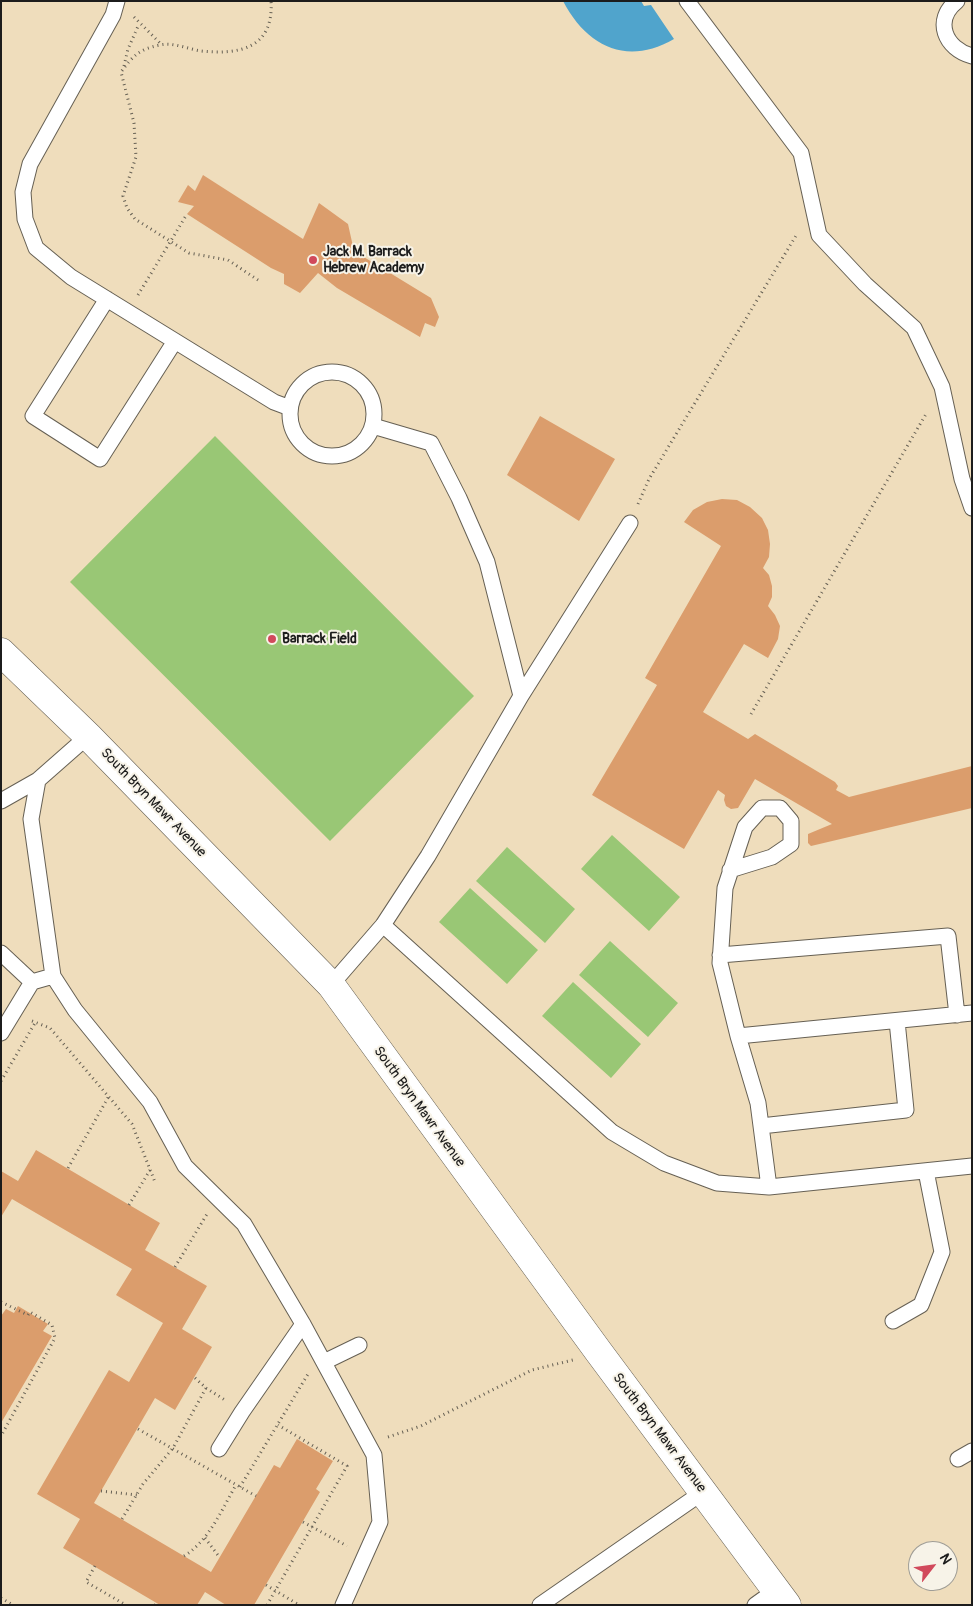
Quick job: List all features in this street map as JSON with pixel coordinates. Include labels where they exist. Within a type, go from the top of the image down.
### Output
[{"type":"main road","name":"South Bryn Mawr Avenue","points":[[1,652],[88,736],[331,986],[703,1492],[773,1600]]},
{"type":"lane","points":[[688,1],[801,153],[819,235],[865,284],[914,328],[942,387],[962,479],[972,508]]},
{"type":"lane","points":[[957,1],[947,13],[944,32],[954,48],[972,56]]},
{"type":"lane","points":[[116,4],[30,164],[22,192],[25,219],[36,248],[71,277],[274,402],[290,408]]},
{"type":"lane","points":[[107,299],[33,416],[100,459],[175,341]]},
{"type":"lane","points":[[341,372],[354,378],[365,387],[372,399],[375,412],[373,426],[367,439],[357,448],[344,454],[330,456],[316,453],[304,446],[296,435],[291,421],[290,408],[294,394],[303,383],[314,375],[341,372]]},
{"type":"lane","points":[[373,426],[431,443],[459,498],[487,562],[521,696]]},
{"type":"lane","points":[[331,986],[383,925],[428,856],[521,696],[630,523]]},
{"type":"lane","points":[[1,801],[38,780],[88,736]]},
{"type":"lane","points":[[38,780],[31,819],[53,976],[75,1010],[150,1102],[185,1166],[244,1224],[303,1324],[374,1455],[380,1522],[343,1605]]},
{"type":"lane","points":[[730,870],[772,857],[791,844],[791,821],[780,808],[762,808],[744,826],[730,870],[725,888],[720,955],[720,963],[738,1036],[758,1103],[769,1187]]},
{"type":"lane","points":[[383,925],[612,1132],[664,1163],[717,1183],[769,1187],[972,1166]]},
{"type":"lane","points":[[720,955],[948,936],[964,1014],[738,1036]]},
{"type":"lane","points":[[1,953],[32,982]]},
{"type":"lane","points":[[1,1032],[32,982],[53,976]]},
{"type":"lane","points":[[761,1126],[906,1110],[897,1021]]},
{"type":"lane","points":[[893,1321],[921,1305],[942,1252],[926,1171]]},
{"type":"lane","points":[[219,1449],[242,1412],[303,1324]]},
{"type":"lane","points":[[322,1358],[359,1345]]},
{"type":"lane","points":[[958,1459],[972,1451]]},
{"type":"lane","points":[[540,1605],[703,1492]]},
{"type":"path","points":[[116,4],[133,17],[161,44],[200,51],[240,51],[257,43],[268,28],[271,1]]},
{"type":"path","points":[[139,24],[128,49],[121,72],[134,123],[136,157],[123,196],[127,208],[135,219],[189,253],[228,260],[258,280]]},
{"type":"path","points":[[123,69],[131,57],[161,44]]},
{"type":"path","points":[[630,523],[649,479],[813,208]]},
{"type":"path","points":[[128,312],[187,214]]},
{"type":"path","points":[[751,714],[942,387]]},
{"type":"path","points":[[16,1009],[35,1023],[50,1028],[132,1124],[155,1182]]},
{"type":"path","points":[[1,1081],[35,1023]]},
{"type":"path","points":[[68,1168],[109,1096]]},
{"type":"path","points":[[129,1205],[150,1170]]},
{"type":"path","points":[[175,1267],[217,1199]]},
{"type":"path","points":[[1,1302],[28,1315],[30,1312],[52,1325],[56,1338],[1,1436]]},
{"type":"path","points":[[368,1444],[421,1426],[532,1370],[564,1363],[598,1351]]},
{"type":"path","points":[[240,1487],[322,1358]]},
{"type":"path","points":[[122,1519],[136,1495],[173,1448],[206,1388],[194,1377]]},
{"type":"path","points":[[267,1605],[347,1466],[278,1425]]},
{"type":"path","points":[[138,1428],[256,1496]]},
{"type":"path","points":[[184,1556],[195,1550],[205,1538],[236,1485]]},
{"type":"path","points":[[102,1491],[136,1495]]},
{"type":"path","points":[[303,1522],[365,1556]]},
{"type":"path","points":[[205,1538],[220,1558]]},
{"type":"path","points":[[95,1566],[86,1582],[126,1605]]},
{"type":"path","points":[[266,1585],[299,1605]]},
{"type":"path","points":[[1,1598],[13,1605]]},
{"type":"green space","name":"Barrack Field","points":[[215,436],[474,696],[330,841],[70,582]]},
{"type":"green space","points":[[612,835],[680,897],[649,931],[581,869]]},
{"type":"green space","points":[[507,847],[575,909],[545,943],[476,881]]},
{"type":"green space","points":[[470,888],[538,950],[507,984],[439,922]]},
{"type":"green space","points":[[610,941],[678,1003],[648,1037],[579,975]]},
{"type":"green space","points":[[573,982],[641,1044],[611,1078],[542,1016]]},
{"type":"water","points":[[563,1],[641,1],[644,6],[651,5],[674,39],[657,47],[640,51],[625,51],[610,47],[596,40],[584,30]]},
{"type":"building","name":"Jack M. Barrack Hebrew Academy","points":[[203,175],[303,239],[319,203],[348,224],[354,251],[431,298],[439,317],[435,327],[425,323],[420,337],[337,288],[318,273],[300,293],[284,284],[284,274],[271,268],[187,214],[194,206],[178,202],[188,185],[195,191]]},
{"type":"building","points":[[540,416],[615,459],[579,521],[507,475]]},
{"type":"building","points":[[722,499],[737,500],[750,507],[762,518],[768,530],[769,557],[763,568],[769,575],[772,586],[772,597],[768,606],[780,626],[778,639],[768,658],[744,644],[703,712],[748,739],[755,734],[835,782],[838,786],[836,790],[849,797],[972,766],[972,808],[811,846],[808,843],[808,834],[832,824],[755,779],[738,808],[731,809],[726,806],[725,795],[718,790],[684,849],[592,795],[657,685],[645,678],[721,546],[684,522],[693,510],[707,502]]},
{"type":"building","points":[[36,1150],[160,1223],[145,1250],[207,1286],[182,1329],[212,1347],[175,1410],[155,1398],[94,1503],[211,1572],[274,1465],[280,1468],[297,1439],[333,1461],[316,1489],[320,1492],[254,1605],[226,1605],[205,1592],[197,1605],[160,1605],[63,1548],[80,1519],[37,1494],[109,1370],[129,1382],[163,1323],[116,1295],[132,1269],[12,1199],[1,1217],[1,1171],[18,1181]]},
{"type":"building","points":[[18,1306],[48,1324],[43,1331],[52,1336],[1,1423],[1,1316],[6,1309],[14,1313]]},
{"type":"place","name":"Jack M. Barrack Hebrew Academy","points":[[313,260]]},
{"type":"place","name":"Barrack Field","points":[[272,639]]}]
